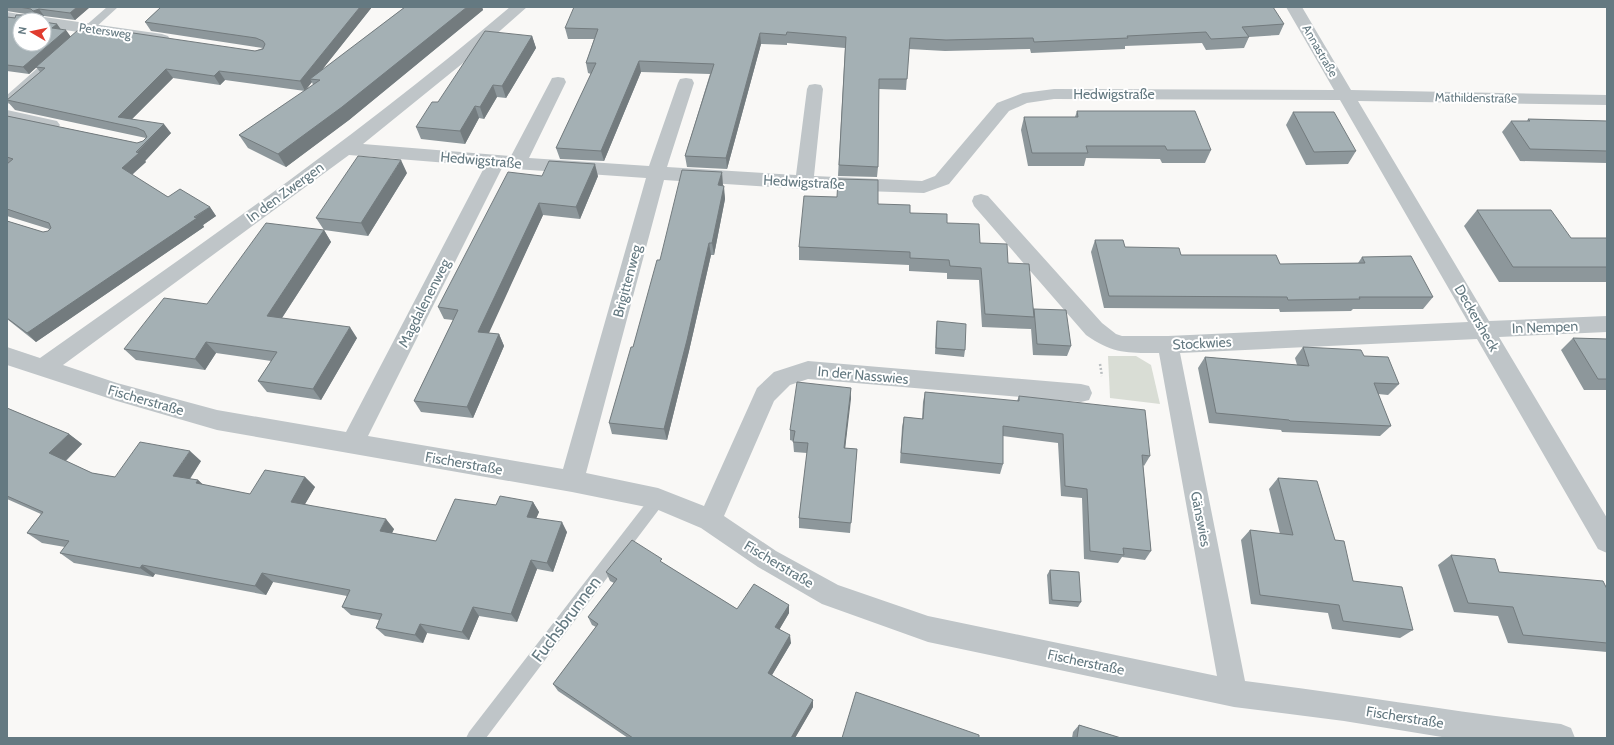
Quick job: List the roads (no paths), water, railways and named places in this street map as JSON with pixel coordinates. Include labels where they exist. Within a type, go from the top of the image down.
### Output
[{"type":"street","name":"In den Zwergen","points":[[43,368],[346,149],[492,31],[519,7]]},
{"type":"street","name":"Annastraße","points":[[1294,7],[1346,95]]},
{"type":"street","name":"Petersweg","points":[[52,23],[175,41]]},
{"type":"street","points":[[517,163],[558,82]]},
{"type":"street","name":"Brigittenweg","points":[[572,482],[656,174],[686,82]]},
{"type":"street","points":[[804,182],[815,89]]},
{"type":"street","name":"Hedwigstraße","points":[[346,149],[656,174],[924,187],[942,180],[1003,107],[1024,98],[1054,94],[1346,95]]},
{"type":"street","name":"Mathildenstraße","points":[[1346,95],[1607,100]]},
{"type":"street","name":"Deckersheck","points":[[1346,95],[1607,541]]},
{"type":"street","points":[[7,116],[68,129]]},
{"type":"street","name":"Magdalenenweg","points":[[352,444],[496,162]]},
{"type":"street","name":"Stockwies","points":[[981,202],[1094,329],[1109,340],[1122,344],[1168,344],[1483,330]]},
{"type":"street","name":"In Nempen","points":[[1483,330],[1607,324]]},
{"type":"street","name":"Gänswies","points":[[1168,344],[1234,693]]},
{"type":"street","name":"Fischerstraße","points":[[7,356],[117,392],[217,420],[572,482],[658,500],[710,520],[767,559],[831,595],[928,629],[1234,693],[1344,707],[1473,728],[1561,738]]},
{"type":"street","name":"In der Nasswies","points":[[710,520],[765,395],[782,378],[808,370],[1081,393]]},
{"type":"lane","points":[[71,44],[113,7]]},
{"type":"lane","points":[[7,101],[60,54]]},
{"type":"lane","name":"Fuchsbrunnen","points":[[475,738],[658,500]]}]
